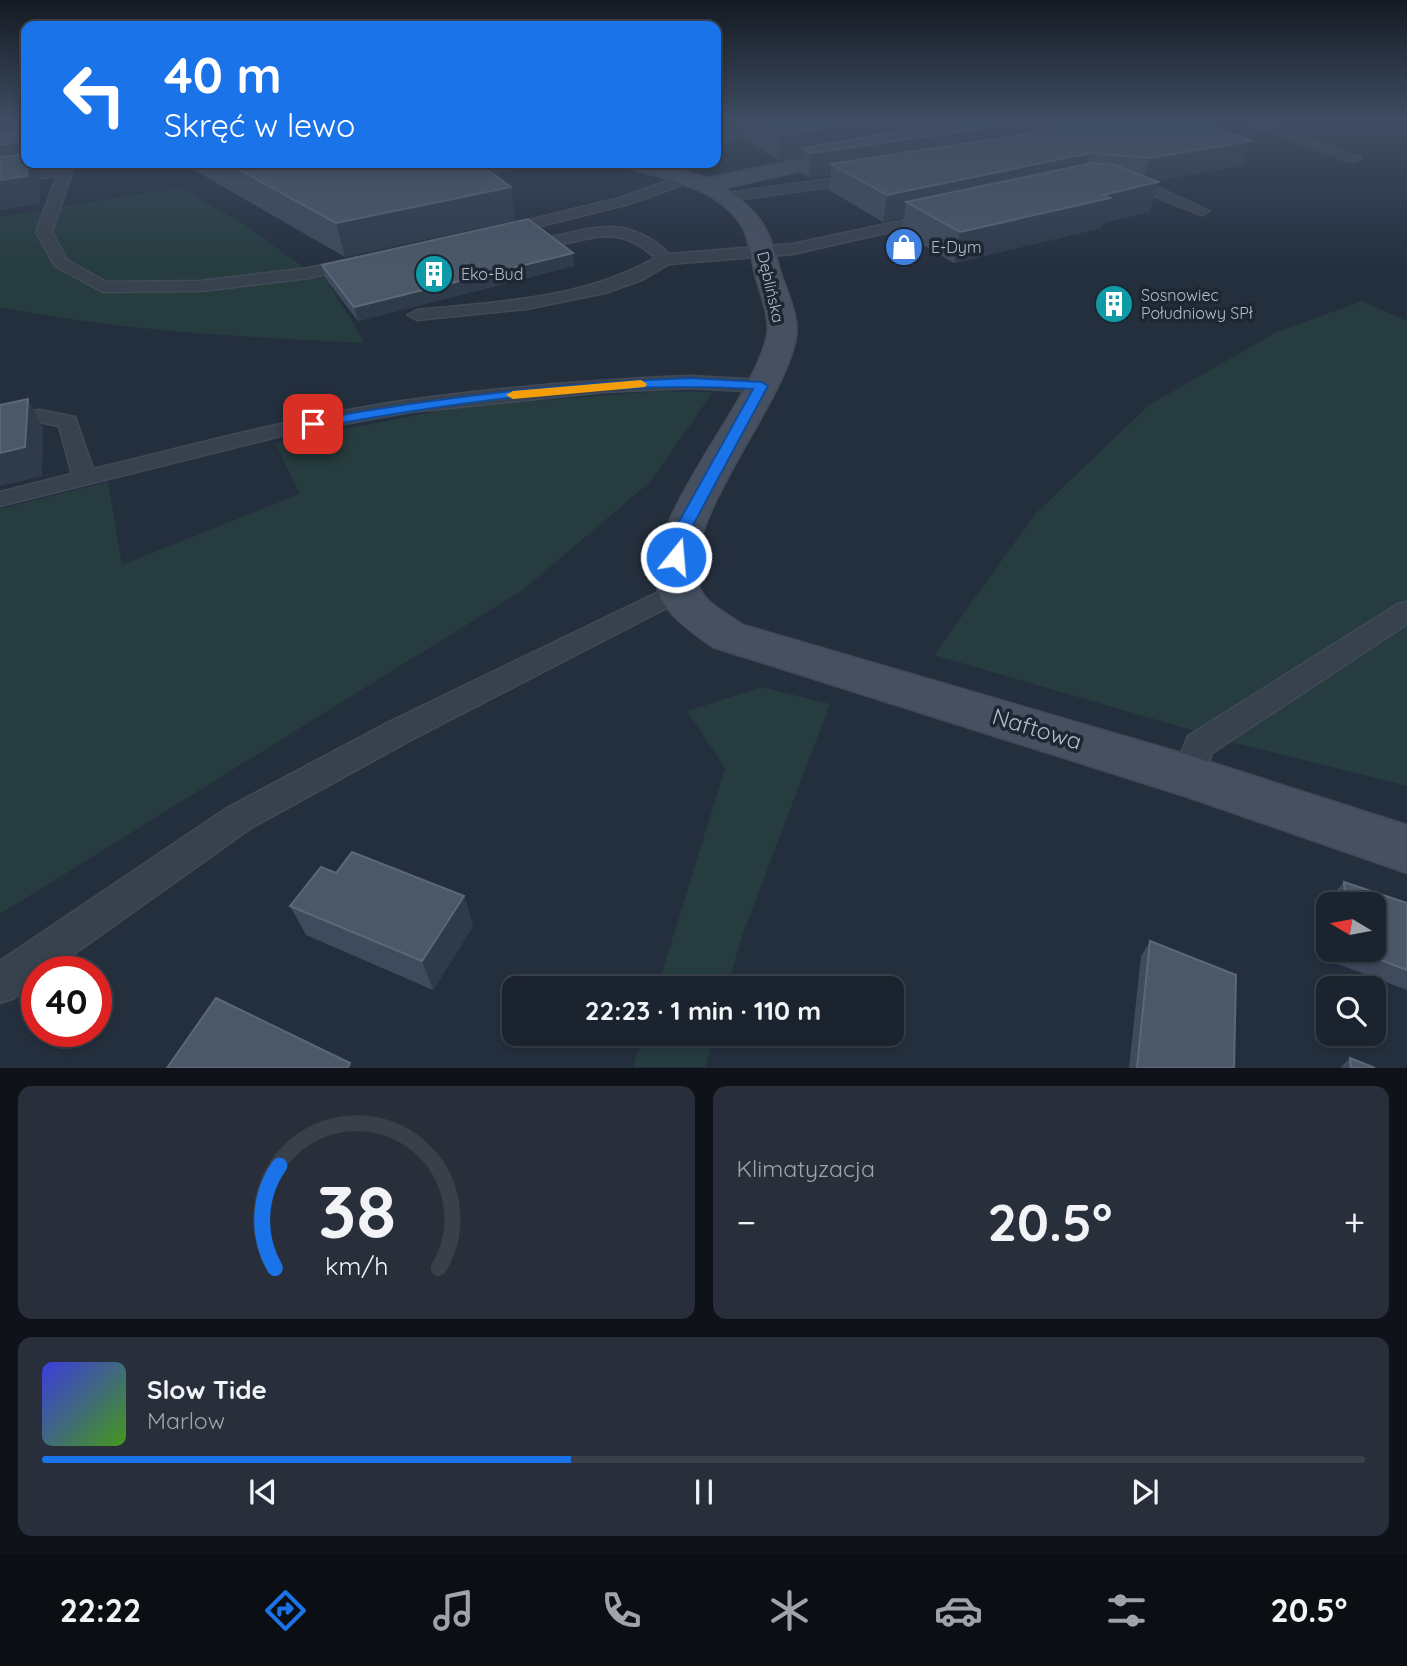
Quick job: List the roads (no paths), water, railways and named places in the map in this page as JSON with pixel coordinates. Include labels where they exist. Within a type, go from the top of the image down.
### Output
[{"type":"street","points":[[653,170],[707,187],[785,170]]},
{"type":"street","name":"Dęblińska","points":[[679,591],[676,557],[684,527],[762,386],[782,335],[755,229],[707,187]]},
{"type":"street","name":"Naftowa","points":[[679,591],[697,614],[728,636],[1188,776],[1407,849]]},
{"type":"lane","points":[[0,179],[50,171],[65,173],[44,232],[61,263],[103,287],[201,286],[309,273],[374,259]]},
{"type":"lane","points":[[491,233],[624,201],[707,187],[880,176]]},
{"type":"lane","points":[[1107,186],[1154,191],[1202,211]]},
{"type":"lane","points":[[417,315],[526,304],[599,289],[636,276],[665,259],[793,249],[952,214]]},
{"type":"lane","points":[[554,241],[606,230],[628,231],[650,242],[665,259]]},
{"type":"lane","points":[[0,499],[289,428],[410,406],[604,386],[690,382],[762,386]]},
{"type":"lane","points":[[0,424],[39,416],[68,421],[85,479]]},
{"type":"lane","points":[[0,984],[239,818],[400,731],[679,591]]},
{"type":"lane","points":[[1188,776],[1199,745],[1407,611]]},
{"type":"place","name":"E-Dym","points":[[904,247]]},
{"type":"place","name":"Eko-Bud","points":[[434,274]]},
{"type":"place","name":"Sosnowiec Południowy SPł","points":[[1114,304]]}]
